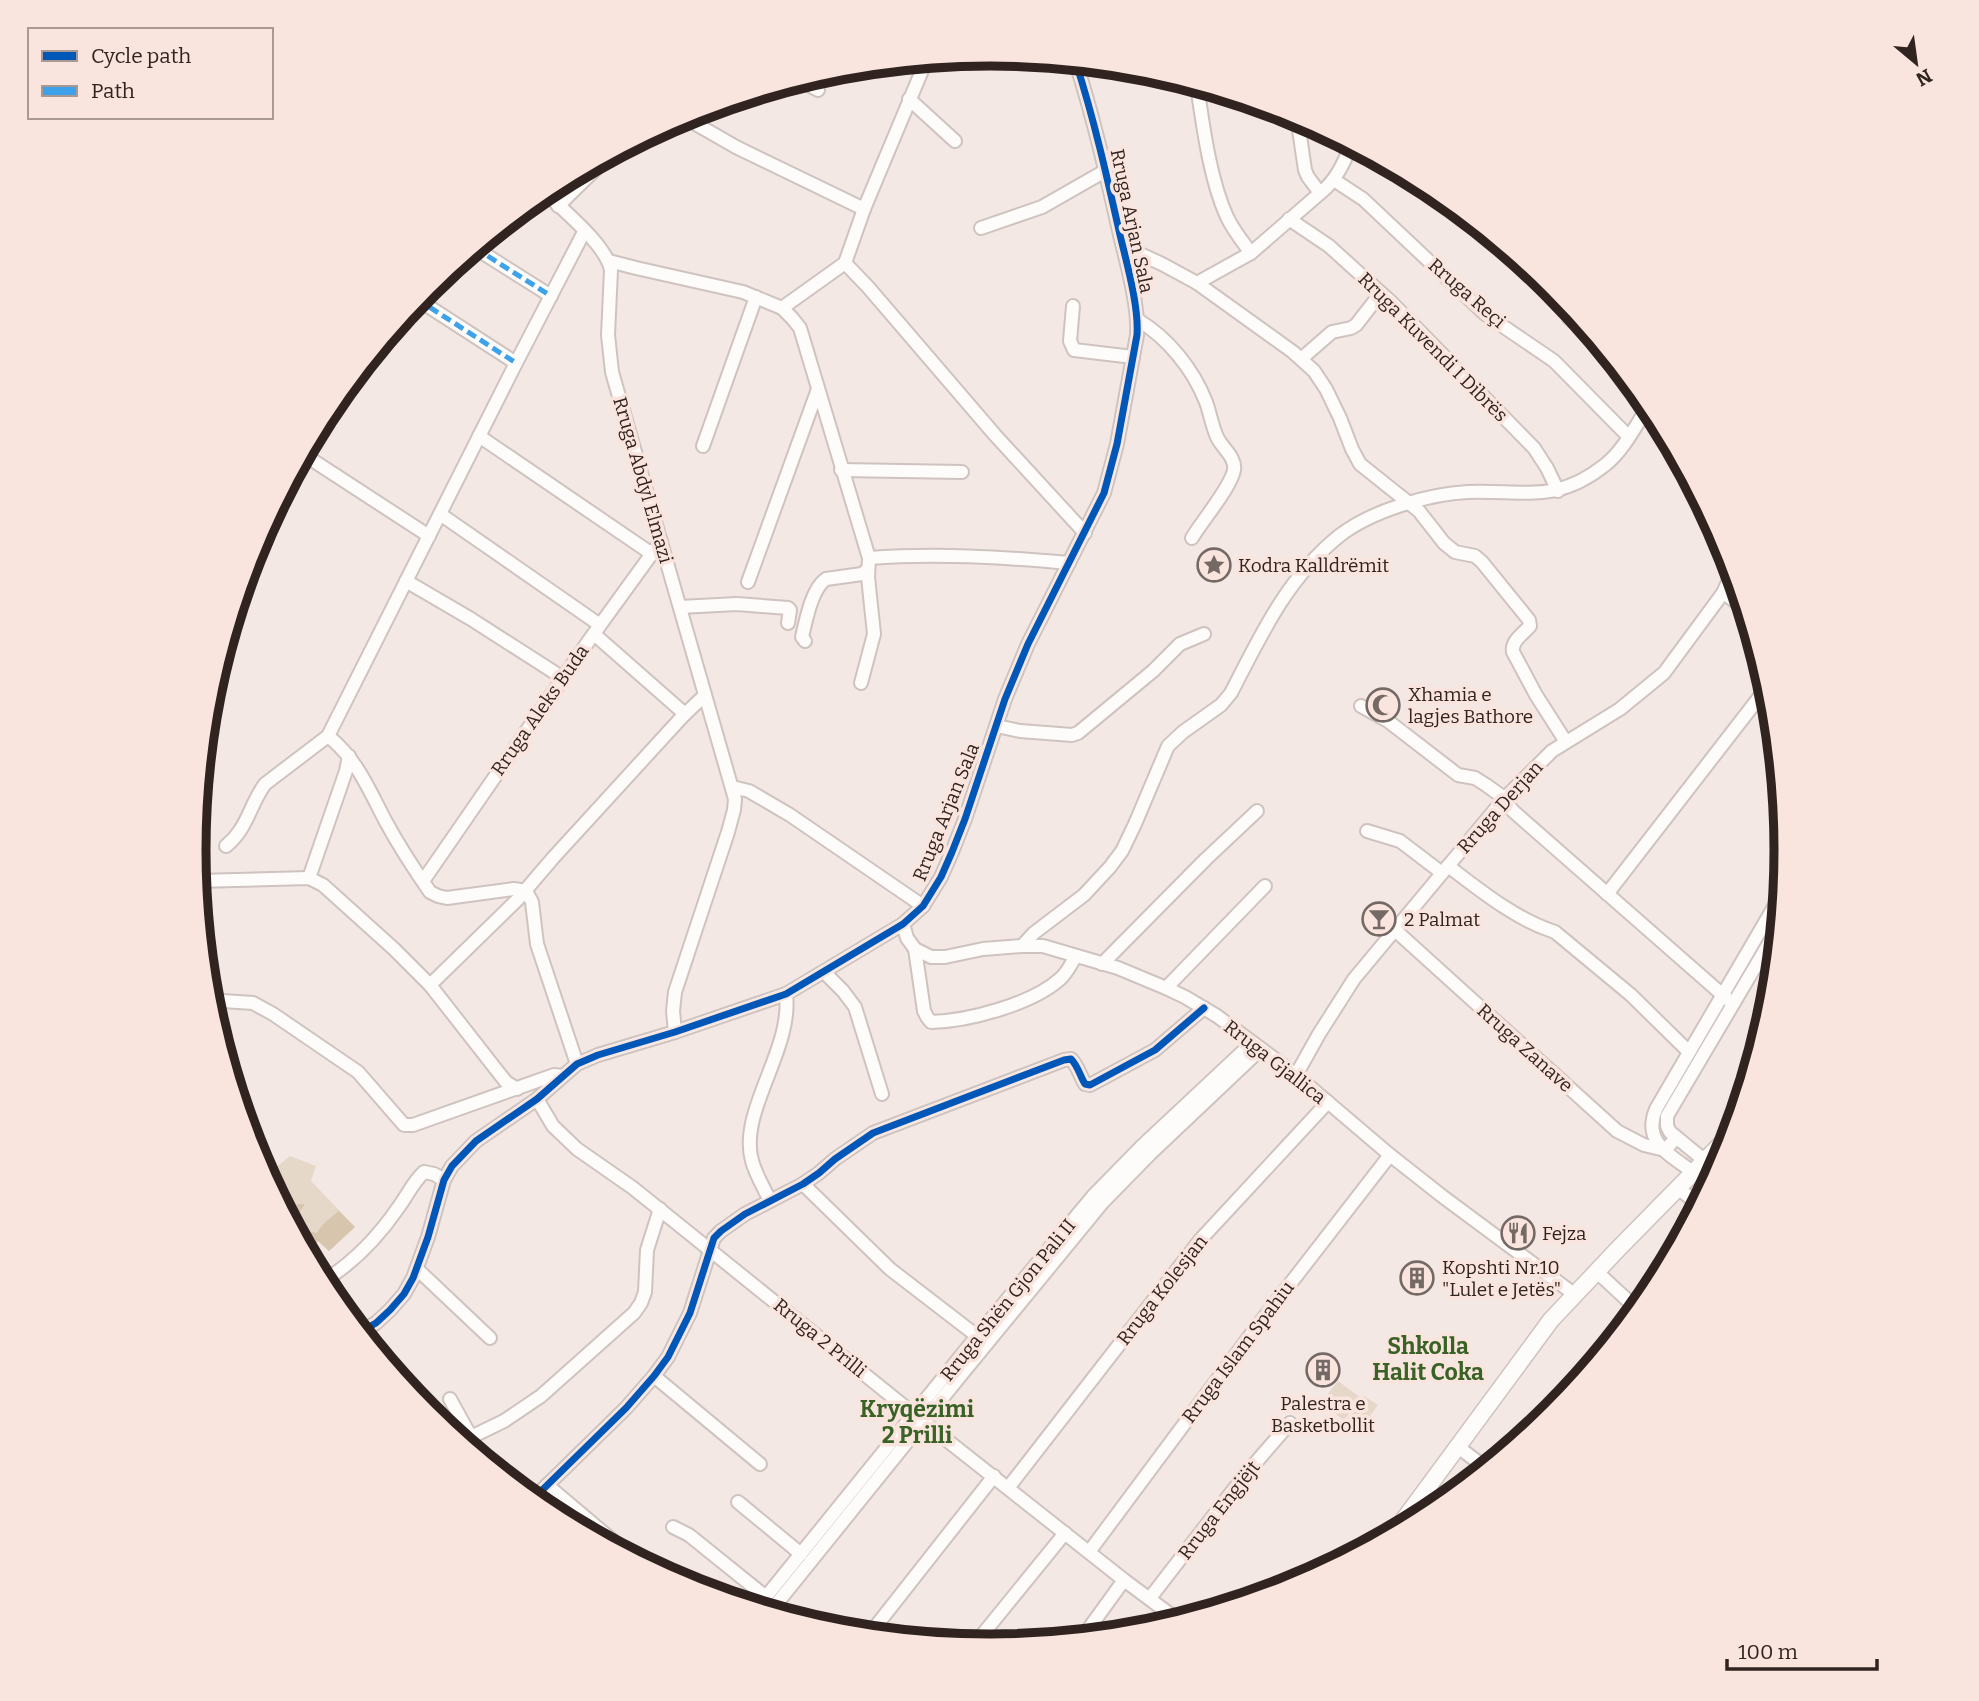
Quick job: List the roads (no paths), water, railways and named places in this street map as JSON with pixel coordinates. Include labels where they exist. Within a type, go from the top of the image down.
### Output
[{"type":"main road","points":[[1410,1511],[1527,1352],[1574,1294],[1714,1151]]},
{"type":"street","points":[[782,308],[845,262],[863,209],[922,70]]},
{"type":"street","name":"Rruga Arjan Sala","points":[[368,1328],[376,1323],[404,1294],[417,1269],[444,1180],[476,1141],[537,1099],[577,1064],[786,994],[903,924],[923,906],[941,877],[965,819],[1005,699],[1028,645],[1104,494],[1112,467],[1133,357],[1138,320],[1091,110],[1079,72]]},
{"type":"street","points":[[813,87],[818,90]]},
{"type":"street","points":[[1199,95],[1214,179],[1221,201],[1227,218],[1251,253]]},
{"type":"street","points":[[909,99],[955,141]]},
{"type":"street","points":[[696,124],[863,209]]},
{"type":"street","points":[[1299,130],[1308,177],[1321,193]]},
{"type":"street","points":[[1197,283],[1251,253],[1321,193],[1334,180],[1347,153]]},
{"type":"street","points":[[981,228],[1042,207],[1105,171]]},
{"type":"street","points":[[558,206],[585,180]]},
{"type":"street","name":"Rruga Reçi","points":[[1334,180],[1363,199],[1485,314],[1554,361],[1629,437]]},
{"type":"street","points":[[552,200],[600,247],[609,261],[654,273],[706,282],[756,297],[782,308],[800,328],[868,564],[874,634],[861,683]]},
{"type":"street","name":"Rruga Kuvendi I Dibrës","points":[[1289,219],[1329,246],[1419,330],[1534,448],[1558,491]]},
{"type":"street","points":[[226,846],[238,836],[265,785],[328,736],[584,232]]},
{"type":"street","points":[[1123,246],[1197,283],[1314,371],[1326,389],[1360,464],[1419,511],[1444,543],[1455,552],[1475,556],[1482,562],[1529,620],[1530,626],[1515,641],[1513,652],[1566,742]]},
{"type":"street","points":[[483,253],[551,296]]},
{"type":"street","name":"Rruga Abdyl Elmazi","points":[[609,261],[611,270],[608,335],[612,372],[735,799],[734,810],[675,992],[675,1032]]},
{"type":"street","points":[[845,262],[995,435],[1085,533]]},
{"type":"street","points":[[1301,359],[1332,332],[1356,325],[1381,293]]},
{"type":"street","points":[[703,446],[756,297]]},
{"type":"street","points":[[427,305],[516,363]]},
{"type":"street","points":[[1073,306],[1070,341],[1074,350],[1133,357]]},
{"type":"street","points":[[1138,320],[1163,339],[1193,377],[1205,398],[1217,437],[1233,459],[1231,479],[1192,538]]},
{"type":"street","points":[[748,582],[818,390]]},
{"type":"street","points":[[1022,946],[1034,933],[1084,895],[1110,867],[1135,824],[1168,746],[1226,699],[1273,612],[1299,576],[1339,536],[1409,502],[1447,494],[1540,494],[1576,484],[1606,465],[1642,416]]},
{"type":"street","points":[[479,436],[652,554]]},
{"type":"street","points":[[311,459],[429,536]]},
{"type":"street","points":[[841,470],[962,472]]},
{"type":"street","points":[[440,514],[597,630],[685,714]]},
{"type":"street","name":"Rruga Aleks Buda","points":[[422,881],[661,541]]},
{"type":"street","points":[[805,641],[802,637],[811,604],[821,582],[862,574],[868,564],[894,556],[986,556],[1069,563]]},
{"type":"street","points":[[406,582],[471,619],[563,678]]},
{"type":"street","name":"Rruga Derjan","points":[[1296,1075],[1354,979],[1503,800],[1538,762],[1620,709],[1664,673],[1727,584]]},
{"type":"street","points":[[1723,593],[1732,599]]},
{"type":"street","points":[[680,607],[737,604],[788,608],[788,623]]},
{"type":"street","points":[[997,726],[1020,731],[1078,733],[1153,671],[1180,644],[1204,634]]},
{"type":"street","points":[[430,985],[526,891],[553,858],[705,695]]},
{"type":"street","points":[[1607,894],[1758,699]]},
{"type":"street","points":[[1361,706],[1388,721],[1458,775],[1475,778],[1500,795],[1513,811],[1733,1004]]},
{"type":"street","points":[[328,736],[356,765],[397,842],[430,892],[447,898],[514,889],[526,891]]},
{"type":"street","points":[[309,877],[349,756]]},
{"type":"street","points":[[732,787],[749,791],[782,810],[923,906]]},
{"type":"street","points":[[1102,964],[1257,811]]},
{"type":"street","points":[[1367,831],[1400,841],[1519,916],[1555,932],[1630,995],[1689,1052]]},
{"type":"street","points":[[207,881],[309,877],[323,885],[430,985],[506,1082],[517,1089]]},
{"type":"street","points":[[1166,988],[1265,886]]},
{"type":"street","points":[[526,891],[532,902],[537,944],[577,1064]]},
{"type":"street","points":[[1699,1166],[1665,1150],[1654,1138],[1651,1128],[1653,1118],[1771,912]]},
{"type":"street","points":[[903,924],[907,938],[915,949],[924,1011],[931,1022],[990,1012],[1016,1004],[1063,976],[1076,956]]},
{"type":"street","name":"Rruga Zanave","points":[[1395,930],[1602,1119],[1644,1144],[1665,1150]]},
{"type":"street","points":[[1699,1166],[1667,1126],[1669,1112],[1768,945]]},
{"type":"street","name":"Rruga Gjallica","points":[[915,949],[931,957],[945,957],[984,949],[1043,946],[1166,988],[1204,1008],[1296,1075],[1390,1155],[1574,1294]]},
{"type":"street","points":[[824,972],[844,991],[855,1007],[882,1094]]},
{"type":"street","points":[[770,1201],[752,1161],[750,1135],[758,1102],[778,1053],[784,1030],[788,1006],[786,994]]},
{"type":"street","points":[[221,1001],[253,1003],[273,1014],[358,1072],[404,1125],[413,1125],[554,1075],[562,1076]]},
{"type":"street","points":[[540,1492],[604,1431],[668,1357],[690,1313],[714,1238],[721,1231],[745,1214],[803,1184],[873,1133],[1065,1060],[1071,1059],[1085,1084],[1090,1085],[1155,1050],[1204,1008]]},
{"type":"street","name":"Rruga Shën Gjon Pali II","points":[[776,1605],[920,1418],[977,1336],[1050,1247],[1115,1172],[1257,1046]]},
{"type":"street","name":"Rruga Shën Gjon Pali II","points":[[763,1601],[1103,1202],[1257,1046]]},
{"type":"street","name":"Rruga 2 Prilli","points":[[537,1099],[553,1126],[562,1135],[660,1209],[1008,1488],[1169,1613]]},
{"type":"street","name":"Rruga Kolesjan","points":[[1008,1488],[1201,1240],[1328,1102]]},
{"type":"street","points":[[1665,1150],[1676,1138]]},
{"type":"street","name":"Rruga Islam Spahiu","points":[[1089,1552],[1249,1337],[1390,1155]]},
{"type":"street","points":[[332,1275],[370,1242],[424,1172],[444,1180]]},
{"type":"street","points":[[803,1184],[890,1269],[977,1336]]},
{"type":"street","points":[[1678,1188],[1692,1199]]},
{"type":"street","points":[[450,1399],[471,1437],[504,1421],[541,1396],[619,1327],[634,1313],[645,1292],[647,1250],[660,1209]]},
{"type":"street","points":[[417,1269],[490,1338]]},
{"type":"street","points":[[1596,1272],[1629,1302]]},
{"type":"street","points":[[654,1376],[760,1464]]},
{"type":"street","name":"Rruga Engjëjt","points":[[1150,1598],[1245,1475],[1290,1423]]},
{"type":"street","points":[[1458,1447],[1479,1462]]},
{"type":"street","points":[[876,1626],[994,1476]]},
{"type":"street","points":[[547,1485],[603,1532]]},
{"type":"street","points":[[738,1502],[801,1554]]},
{"type":"street","points":[[673,1527],[689,1535],[766,1597]]},
{"type":"street","points":[[984,1634],[1065,1533]]},
{"type":"street","points":[[1089,1628],[1124,1580]]},
{"type":"place","name":"Kodra Kalldrëmit","points":[[1214,565]]},
{"type":"place","name":"Xhamia e lagjes Bathore","points":[[1383,705]]},
{"type":"place","name":"2 Palmat","points":[[1379,919]]},
{"type":"place","name":"Fejza","points":[[1518,1233]]},
{"type":"place","name":"Kopshti Nr.10 \"Lulet e Jetës\"","points":[[1417,1278]]},
{"type":"place","name":"Palestra e Basketbollit","points":[[1323,1370]]},
{"type":"district","name":"Shkolla Halit Coka","points":[[1428,1359]]},
{"type":"district","name":"Kryqëzimi 2 Prilli","points":[[917,1422]]}]
